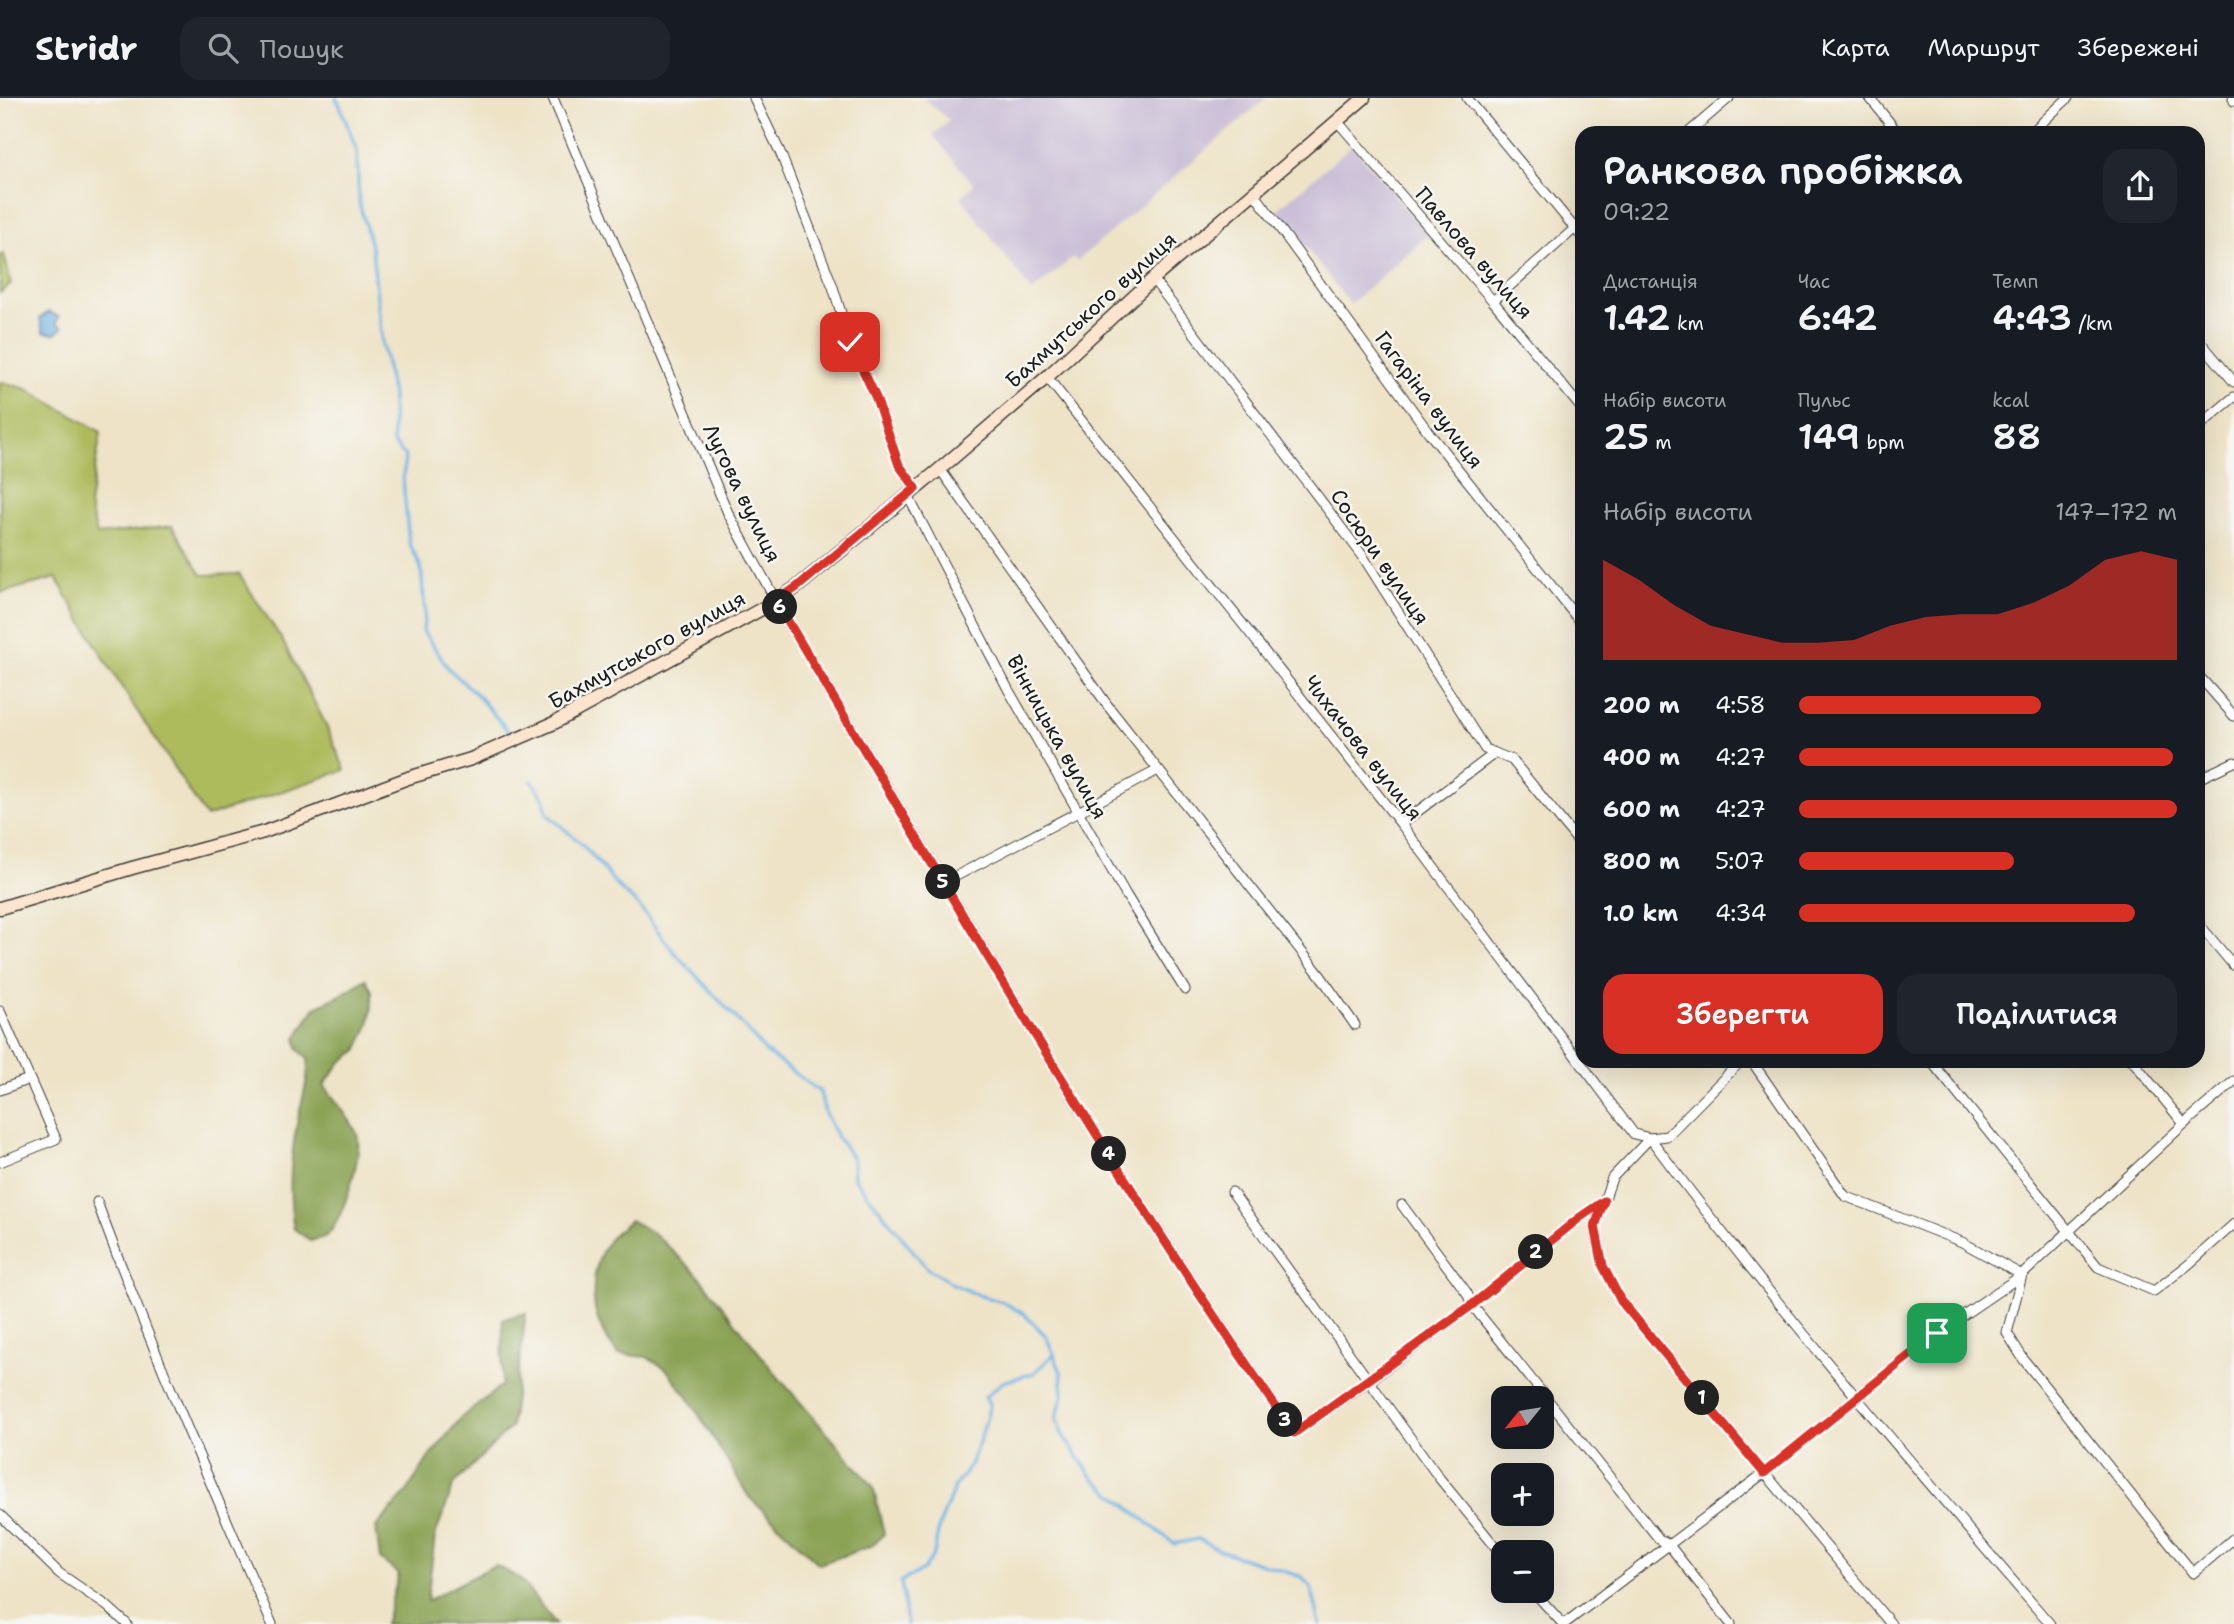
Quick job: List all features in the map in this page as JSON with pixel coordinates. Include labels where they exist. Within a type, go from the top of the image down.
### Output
[{"type":"main road","name":"Бахмутського вулиця","points":[[0,908],[264,832],[408,778],[471,759],[554,723],[776,601],[797,587],[940,469],[1047,377],[1153,279],[1364,98]]},
{"type":"street","name":"Лугова вулиця","points":[[553,98],[728,513],[776,601],[1076,1103],[1294,1433],[1369,1381]]},
{"type":"street","name":"Вінницька вулиця","points":[[754,98],[785,164],[833,288],[850,342],[876,398],[899,465],[912,492],[1008,689],[1126,895],[1185,990]]},
{"type":"street","points":[[1467,98],[1575,222]]},
{"type":"street","points":[[1696,126],[1729,98]]},
{"type":"street","points":[[1870,98],[1892,126]]},
{"type":"street","points":[[2038,126],[2067,98]]},
{"type":"street","name":"Павлова вулиця","points":[[1337,121],[1575,401]]},
{"type":"street","name":"Гагаріна вулиця","points":[[1254,193],[1430,434],[1575,615]]},
{"type":"street","points":[[1493,301],[1575,228]]},
{"type":"street","name":"Сосюри вулиця","points":[[1153,279],[1362,555],[1485,749],[1512,760],[1575,837]]},
{"type":"street","points":[[2205,347],[2234,382]]},
{"type":"street","name":"Чихачова вулиця","points":[[1047,377],[1401,824],[1575,1056]]},
{"type":"street","points":[[2205,421],[2234,397]]},
{"type":"street","points":[[940,469],[1108,706],[1311,964],[1355,1025]]},
{"type":"street","points":[[2205,683],[2234,716]]},
{"type":"street","points":[[1401,824],[1495,753]]},
{"type":"street","points":[[2205,776],[2234,762]]},
{"type":"street","points":[[943,883],[1158,771]]},
{"type":"street","points":[[2205,931],[2234,966]]},
{"type":"street","points":[[0,1011],[56,1139],[0,1162]]},
{"type":"street","name":"Чихачова вулиця","points":[[1584,1068],[1634,1134],[1650,1138],[1714,1224],[1857,1399],[2050,1624]]},
{"type":"street","points":[[1734,1068],[1667,1136],[1650,1138],[1612,1178],[1595,1226],[1603,1266],[1621,1301],[1891,1624]]},
{"type":"street","points":[[1757,1068],[1845,1196],[1962,1242],[2022,1275]]},
{"type":"street","points":[[1936,1068],[2098,1267],[2154,1291],[2234,1224]]},
{"type":"street","points":[[2138,1068],[2184,1124]]},
{"type":"street","points":[[0,1090],[29,1079]]},
{"type":"street","points":[[1544,1603],[1564,1624],[1669,1545],[1764,1473],[1937,1333],[2022,1275],[2184,1124],[2234,1082]]},
{"type":"street","points":[[1232,1192],[1440,1479],[1491,1541]]},
{"type":"street","points":[[1369,1381],[1472,1305],[1579,1218],[1604,1201]]},
{"type":"street","points":[[97,1202],[119,1262],[272,1624]]},
{"type":"street","points":[[1402,1205],[1467,1293],[1472,1305],[1658,1539],[1669,1545],[1731,1624]]},
{"type":"street","points":[[2022,1275],[2007,1332],[2024,1360],[2193,1573],[2234,1538]]},
{"type":"street","points":[[0,1514],[59,1573],[107,1606],[127,1624]]},
{"type":"shaded area","points":[[923,98],[1266,98],[1077,261],[1073,257],[1032,292],[961,197],[974,185],[933,135],[949,120]]},
{"type":"shaded area","points":[[1352,145],[1428,235],[1350,304],[1277,210]]},
{"type":"green space","points":[[4,254],[11,284],[0,293],[0,255]]},
{"type":"green space","points":[[0,382],[25,388],[101,432],[89,505],[97,535],[172,526],[202,575],[239,574],[281,638],[324,721],[345,770],[206,817],[119,683],[56,578],[0,593]]},
{"type":"green space","points":[[366,979],[372,991],[369,1025],[357,1051],[341,1062],[324,1085],[357,1134],[354,1171],[339,1218],[326,1236],[311,1241],[294,1229],[291,1203],[293,1150],[308,1067],[308,1059],[298,1049],[296,1038],[315,1007]]},
{"type":"green space","points":[[630,1220],[655,1234],[697,1274],[779,1378],[873,1486],[884,1534],[871,1546],[819,1564],[749,1497],[690,1400],[666,1369],[647,1357],[618,1354],[612,1346],[598,1322],[595,1310],[595,1275],[607,1243]]},
{"type":"green space","points":[[526,1313],[511,1427],[454,1484],[435,1536],[427,1601],[495,1565],[519,1578],[556,1624],[385,1624],[399,1574],[380,1559],[376,1527],[406,1493],[429,1457],[462,1417],[502,1385],[503,1319]]},
{"type":"water","points":[[49,312],[59,317],[56,323],[62,328],[55,334],[43,332],[40,318]]},
{"type":"waterway","points":[[336,98],[357,151],[359,202],[372,250],[382,343],[392,395],[393,443],[405,456],[403,480],[409,543],[421,567],[425,612],[423,631],[448,668],[478,696],[509,732]]},
{"type":"waterway","points":[[532,781],[544,798],[547,814],[583,845],[622,891],[638,905],[674,952],[766,1052],[820,1092],[825,1113],[837,1137],[853,1158],[854,1178],[927,1268],[953,1284],[1003,1302],[1024,1314],[1046,1336],[1061,1372],[1063,1395],[1056,1419],[1062,1434],[1093,1478],[1174,1544],[1198,1539],[1222,1551],[1302,1577],[1311,1587],[1320,1624]]},
{"type":"waterway","points":[[907,1624],[901,1581],[923,1570],[934,1554],[939,1526],[955,1486],[970,1465],[981,1437],[990,1405],[985,1397],[1003,1382],[1034,1373],[1054,1354]]},
{"type":"route","points":[[850,342],[876,398],[899,465],[916,488],[797,587],[776,601],[1013,1002],[1216,1318],[1294,1433],[1418,1346],[1604,1201],[1595,1226],[1603,1266],[1621,1301],[1764,1473],[1937,1333]]}]
